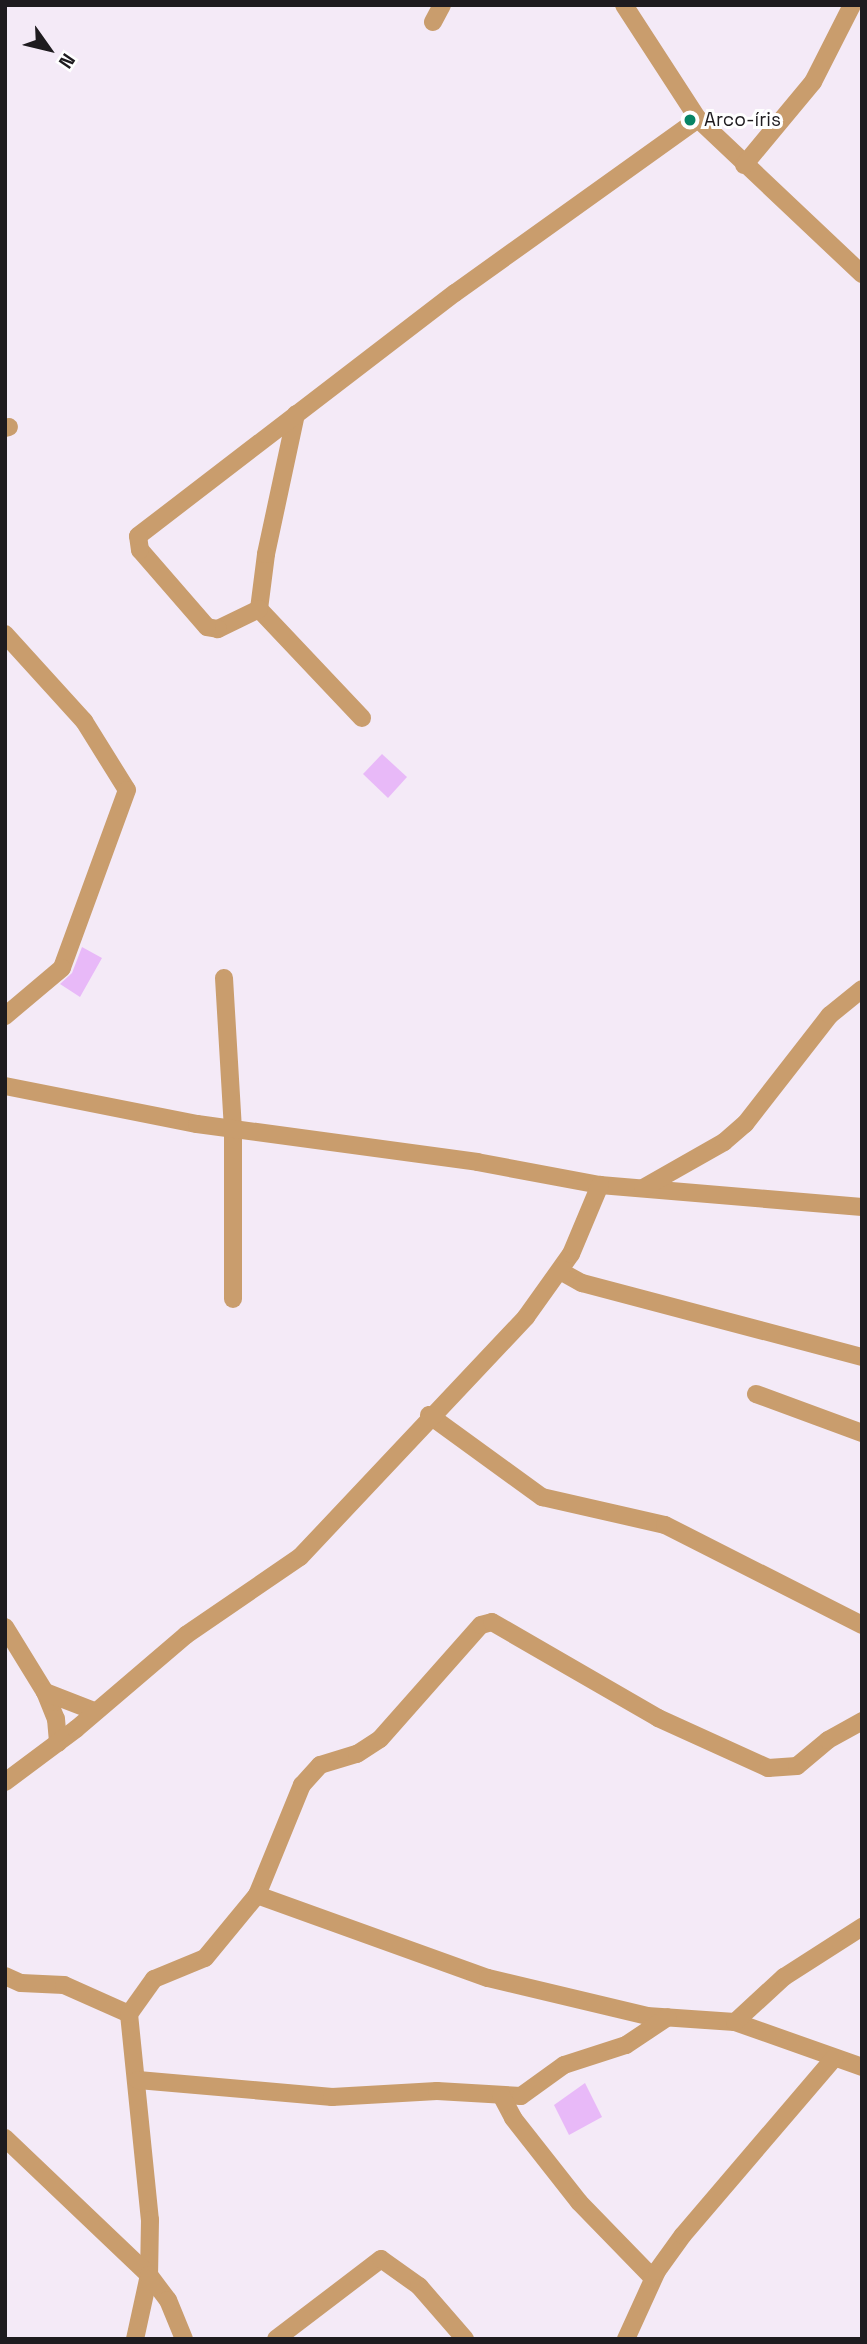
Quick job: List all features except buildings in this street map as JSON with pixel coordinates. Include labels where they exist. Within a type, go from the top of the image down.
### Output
[{"type":"street","points":[[433,22],[442,5]]},
{"type":"street","points":[[624,5],[698,119],[862,274]]},
{"type":"street","points":[[744,164],[813,82],[852,5]]},
{"type":"street","points":[[259,609],[235,624],[218,629],[207,626],[140,551],[138,536],[296,414],[698,119]]},
{"type":"street","points":[[259,609],[266,554],[296,414]]},
{"type":"street","points":[[259,609],[362,718]]},
{"type":"street","points":[[5,634],[84,722],[127,790],[62,968],[5,1016]]},
{"type":"street","points":[[224,978],[233,1129],[233,1300]]},
{"type":"street","points":[[643,1188],[724,1142],[746,1124],[830,1015],[862,989]]},
{"type":"street","points":[[5,1086],[233,1129],[477,1162],[600,1185],[797,1205],[862,1207]]},
{"type":"street","points":[[5,1782],[58,1743],[186,1635],[300,1557],[429,1415],[486,1362],[560,1271],[581,1236],[600,1185]]},
{"type":"street","points":[[560,1271],[582,1283],[862,1357]]},
{"type":"street","points":[[756,1394],[862,1433]]},
{"type":"street","points":[[429,1415],[542,1497],[665,1525],[862,1625]]},
{"type":"street","points":[[135,2339],[149,2275],[150,2220],[138,2080],[129,2014],[153,1979],[205,1958],[257,1895],[292,1800],[320,1765],[358,1754],[380,1739],[481,1625],[492,1622],[658,1718],[768,1768],[797,1766],[828,1740],[862,1721]]},
{"type":"street","points":[[5,1627],[46,1692],[56,1718],[58,1743]]},
{"type":"street","points":[[46,1692],[94,1711]]},
{"type":"street","points":[[257,1895],[488,1978],[668,2017],[735,2022],[862,2067]]},
{"type":"street","points":[[735,2022],[784,1977],[862,1927]]},
{"type":"street","points":[[5,1976],[21,1983],[64,1985],[129,2014]]},
{"type":"street","points":[[138,2080],[332,2096],[437,2091],[501,2095],[529,2093],[564,2065],[626,2045],[668,2017]]},
{"type":"street","points":[[626,2339],[653,2278],[715,2194],[834,2058]]},
{"type":"street","points":[[501,2095],[513,2118],[579,2202],[653,2278]]},
{"type":"street","points":[[5,2138],[149,2275],[168,2300],[184,2339]]},
{"type":"street","points":[[276,2339],[381,2259],[419,2286],[465,2339]]},
{"type":"place","name":"Arco-íris","points":[[690,120]]}]
